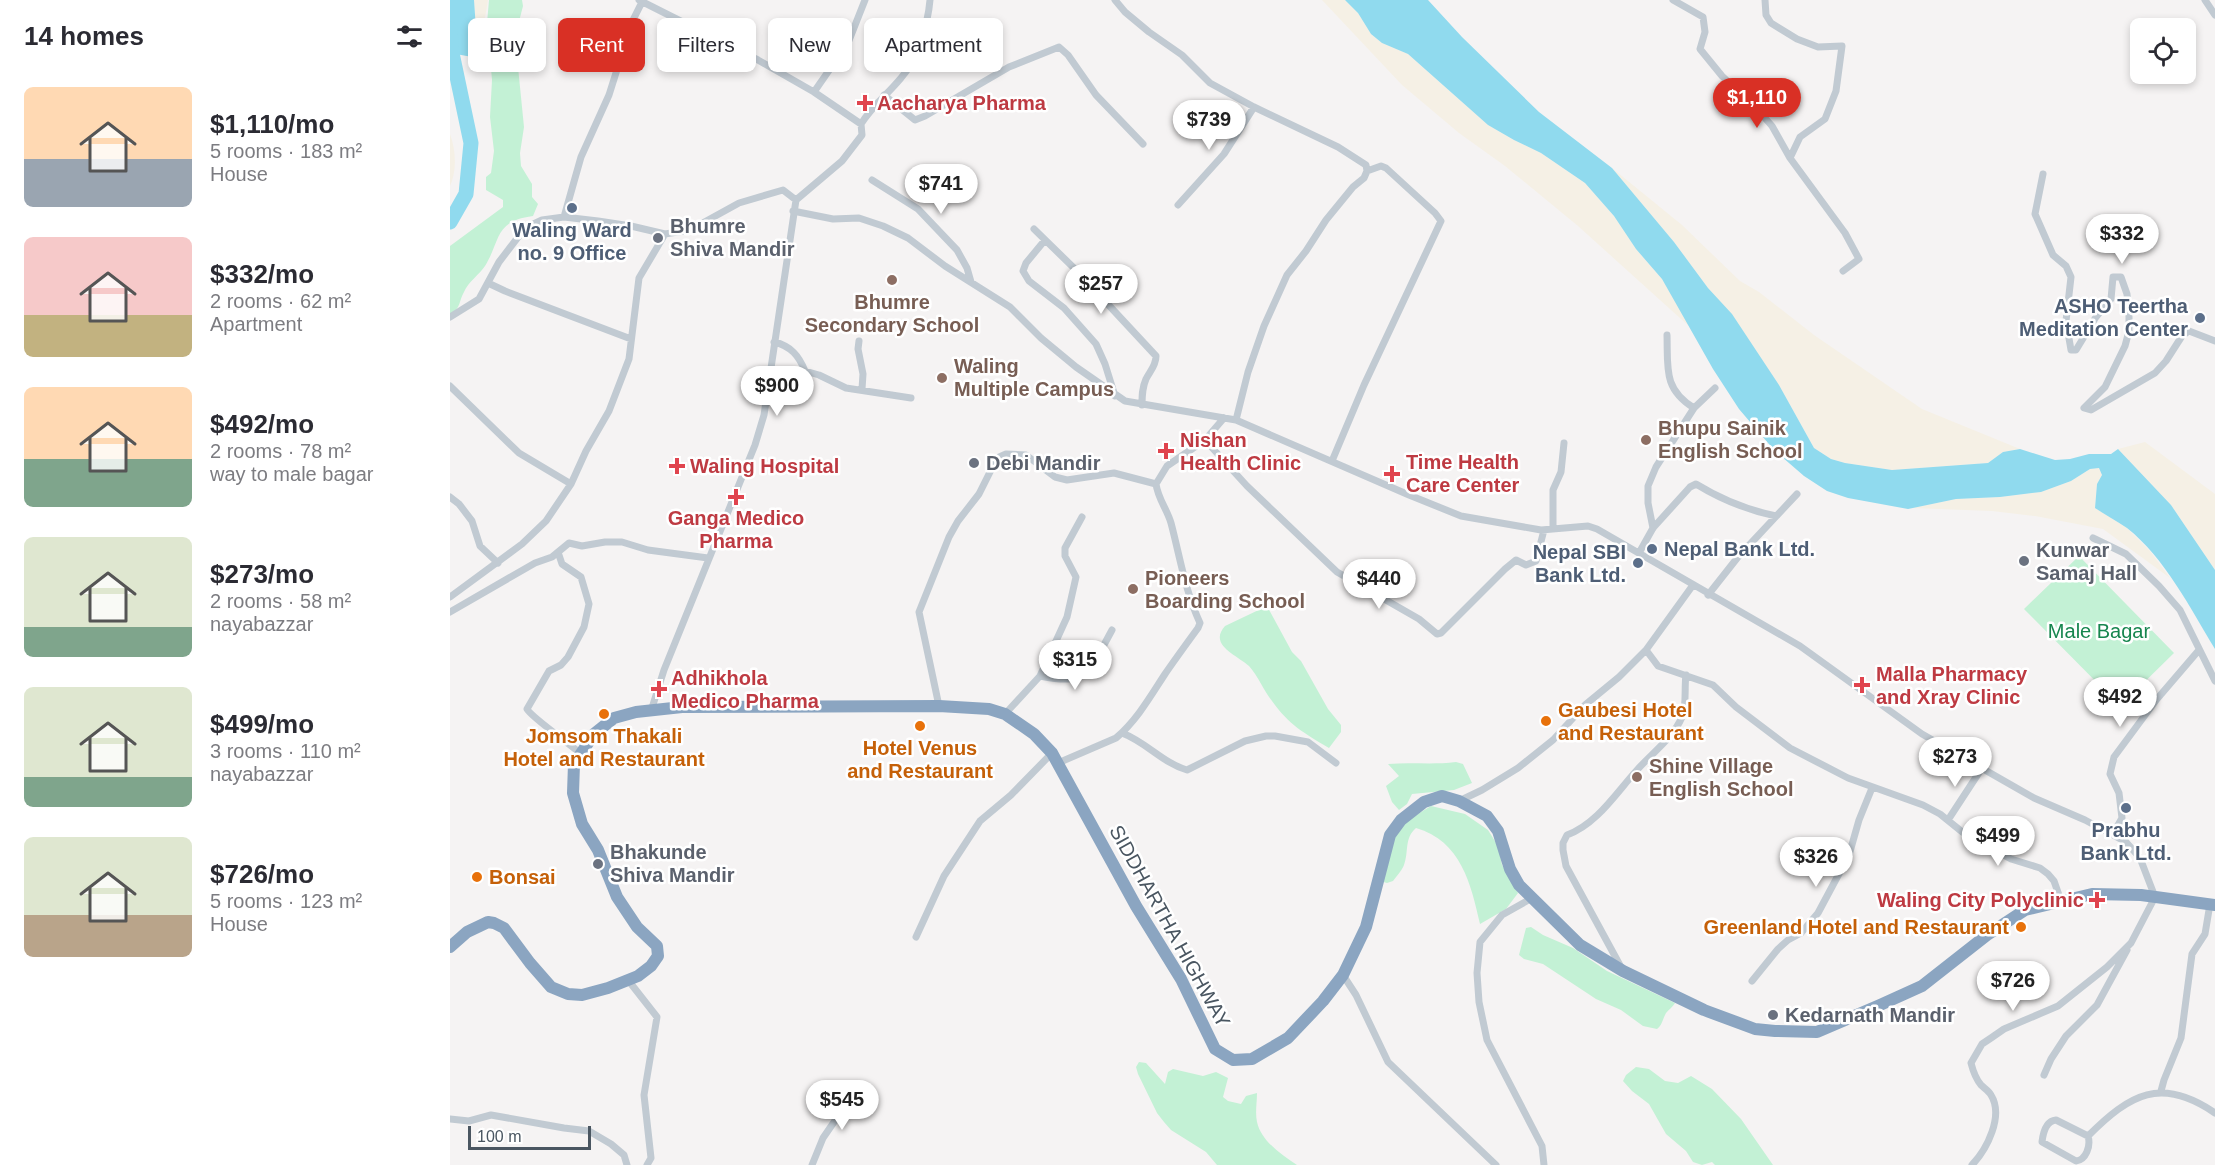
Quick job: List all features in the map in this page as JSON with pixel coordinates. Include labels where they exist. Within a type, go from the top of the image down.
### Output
[{"type":"highway","name":"SIDDHARTHA HIGHWAY","points":[[450,947],[467,932],[488,922],[494,923],[504,928],[551,987],[568,994],[582,995],[608,988],[628,980],[651,966],[658,956],[657,946],[637,927],[617,897],[598,850],[582,824],[573,793],[574,764],[602,726],[614,718],[636,712],[682,707],[939,705],[989,710],[1005,714],[1034,734],[1055,758],[1136,906],[1181,979],[1215,1049],[1233,1060],[1252,1059],[1288,1038],[1323,1001],[1343,975],[1366,927],[1390,835],[1401,820],[1424,802],[1442,796],[1459,801],[1487,816],[1498,831],[1510,869],[1519,885],[1580,945],[1623,971],[1704,1010],[1755,1029],[1817,1032],[1922,986],[1987,935],[2025,909],[2092,894],[2155,897],[2213,905]]},
{"type":"street","points":[[814,92],[848,43],[866,0]]},
{"type":"street","points":[[651,711],[664,670],[755,445],[764,415],[796,200],[842,161],[862,135],[861,124],[877,101],[903,76],[925,31],[930,0]]},
{"type":"street","points":[[1115,0],[1141,25],[1182,55],[1210,83],[1338,147],[1366,165],[1367,171],[1364,178],[1353,187],[1326,220],[1306,252],[1287,275],[1264,326],[1248,372],[1236,420]]},
{"type":"street","points":[[1673,0],[1703,17],[1705,32],[1700,49],[1722,76],[1772,126],[1790,158],[1845,233],[1859,259],[1844,271]]},
{"type":"street","points":[[1765,0],[1766,15],[1771,23],[1797,39],[1818,47],[1842,46],[1836,91],[1825,119],[1800,137],[1790,158]]},
{"type":"street","points":[[2205,0],[2215,15]]},
{"type":"street","points":[[564,218],[581,158],[609,95],[640,1],[758,60],[814,92],[861,124]]},
{"type":"street","points":[[884,95],[915,120],[1009,67],[1059,47],[1068,55],[1095,95],[1143,144]]},
{"type":"street","points":[[1178,205],[1224,154],[1254,107]]},
{"type":"street","points":[[1332,462],[1368,376],[1440,221],[1435,213],[1386,168],[1381,166],[1367,171]]},
{"type":"street","points":[[2043,174],[2035,214],[2053,255],[2062,262],[2071,277],[2066,321],[2071,350],[2076,350],[2096,317],[2111,299],[2113,277],[2121,277],[2127,294],[2129,331],[2125,346],[2105,387],[2084,408],[2091,410],[2155,373],[2166,361],[2182,336],[2189,331],[2215,341]]},
{"type":"street","points":[[872,180],[918,209],[957,250],[967,268],[971,282]]},
{"type":"street","points":[[450,317],[479,299],[499,262],[525,228],[542,220],[564,218],[631,226],[665,234],[690,230],[739,203],[773,192],[783,190],[796,200]]},
{"type":"street","points":[[793,211],[833,219],[859,218],[908,238],[1010,307],[1041,338],[1115,396],[1125,401],[1236,420],[1461,516],[1544,530],[1592,527],[1800,646],[1922,735],[2034,798],[2114,834],[2126,842],[2140,858],[2155,897],[2097,1005],[2066,1036],[2044,1075]]},
{"type":"street","points":[[1034,229],[1077,270],[1156,356],[1156,364],[1146,378],[1142,391],[1142,405]]},
{"type":"street","points":[[450,597],[522,544],[546,521],[571,484],[586,451],[609,411],[629,359],[639,278],[665,234]]},
{"type":"street","points":[[1045,240],[1026,263],[1023,271],[1029,281],[1064,308],[1096,344],[1115,396]]},
{"type":"street","points":[[488,283],[631,339]]},
{"type":"street","points":[[1667,335],[1671,388],[1682,400],[1694,408]]},
{"type":"street","points":[[859,341],[858,349],[863,374],[862,389]]},
{"type":"street","points":[[774,342],[790,349],[800,360],[805,371],[846,388],[910,398]]},
{"type":"street","points":[[450,386],[519,453],[571,484]]},
{"type":"street","points":[[1653,528],[1648,503],[1648,486],[1661,459],[1694,408],[1715,388]]},
{"type":"street","points":[[916,937],[944,876],[980,821],[1055,758],[1116,738],[1122,733],[1135,721],[1200,623],[1187,588],[1171,521],[1158,496],[1156,484],[1167,466],[1205,440],[1224,418]]},
{"type":"street","points":[[1205,440],[1265,504],[1337,572],[1419,620],[1437,634],[1442,633],[1504,569],[1516,560],[1526,565],[1536,561],[1544,530]]},
{"type":"street","points":[[1553,529],[1553,490],[1561,472],[1564,443]]},
{"type":"street","points":[[939,705],[920,618],[921,606],[949,537],[979,494],[997,458],[1006,454],[1026,455],[1055,477],[1067,480],[1114,473],[1156,484]]},
{"type":"street","points":[[1639,553],[1653,528],[1696,484],[1713,495],[1745,509],[1776,516]]},
{"type":"street","points":[[1708,595],[1738,556],[1797,494]]},
{"type":"street","points":[[450,497],[459,504],[472,521],[480,546],[498,563]]},
{"type":"street","points":[[1005,714],[1040,676],[1067,617],[1076,577],[1067,562],[1065,548],[1082,517]]},
{"type":"street","points":[[2093,538],[2126,554],[2180,610],[2215,681]]},
{"type":"street","points":[[450,612],[558,552],[569,543],[582,546],[622,542],[648,550],[708,558]]},
{"type":"street","points":[[558,552],[561,564],[581,577],[589,604],[586,618],[568,657],[561,665],[549,671],[527,709],[530,716],[542,722],[580,753]]},
{"type":"street","points":[[1459,801],[1518,768],[1553,740],[1585,705],[1646,650],[1693,585]]},
{"type":"street","points":[[1040,676],[1070,680],[1088,671],[1112,630]]},
{"type":"street","points":[[1646,650],[1658,666],[1713,685],[1736,707],[1790,748],[1848,778],[1923,805],[1948,820],[1966,835],[2011,859],[2040,868],[2054,882],[2061,901]]},
{"type":"street","points":[[2114,834],[2122,818],[2119,793],[2110,774],[2114,757],[2157,699],[2199,650]]},
{"type":"street","points":[[1623,971],[1566,866],[1563,843],[1567,835],[1578,831],[1610,802],[1663,743],[1683,716],[1686,675]]},
{"type":"street","points":[[1122,733],[1145,744],[1168,762],[1187,770],[1245,741],[1266,736],[1308,742],[1336,763]]},
{"type":"street","points":[[1948,820],[1982,768]]},
{"type":"street","points":[[1752,981],[1778,949],[1801,933],[1818,913],[1849,855],[1858,820],[1872,788]]},
{"type":"street","points":[[1532,898],[1502,915],[1480,942],[1477,973],[1479,1002],[1487,1040],[1542,1146],[1544,1165]]},
{"type":"street","points":[[2161,1091],[2181,1038],[2192,954],[2205,934],[2213,905]]},
{"type":"street","points":[[1972,1165],[1980,1157],[1994,1126],[1995,1107],[1991,1094],[1979,1083],[1971,1063],[1982,1044],[2004,1029],[2058,1006],[2107,967],[2131,943]]},
{"type":"street","points":[[1343,975],[1356,995],[1388,1062],[1496,1165]]},
{"type":"street","points":[[628,980],[657,1017],[644,1095],[651,1158],[648,1165]]},
{"type":"street","points":[[2088,1136],[2121,1106],[2133,1099],[2161,1091],[2187,1097],[2215,1113]]},
{"type":"street","points":[[812,1165],[823,1138],[844,1106],[848,1093]]},
{"type":"street","points":[[450,1119],[469,1121],[491,1115],[589,1131],[624,1155],[627,1165]]},
{"type":"street","points":[[2056,1120],[2088,1136],[2090,1142],[2084,1158],[2076,1161],[2042,1142],[2048,1123],[2056,1120]]},
{"type":"green space","points":[[489,0],[522,0],[520,18],[487,18]]},
{"type":"green space","points":[[491,72],[518,72],[524,127],[520,153],[521,166],[532,184],[532,197],[538,204],[533,216],[511,222],[500,233],[485,266],[468,285],[458,307],[450,315],[450,246],[503,207],[503,200],[486,190],[486,177],[491,173],[494,151],[490,117]]},
{"type":"green space","name":"Male Bagar","points":[[2079,556],[2174,653],[2120,706],[2024,609]]},
{"type":"green space","points":[[1267,606],[1292,652],[1301,661],[1328,709],[1341,725],[1341,732],[1329,748],[1291,722],[1269,697],[1249,666],[1222,644],[1221,633],[1225,626]]},
{"type":"green space","points":[[1456,762],[1463,764],[1472,783],[1454,790],[1412,794],[1407,804],[1399,810],[1392,802],[1386,786],[1399,776],[1388,764]]},
{"type":"green space","points":[[1431,806],[1465,814],[1488,830],[1498,846],[1502,865],[1518,893],[1506,909],[1480,924],[1473,894],[1461,866],[1444,843],[1431,834],[1416,828],[1410,836],[1401,871],[1393,881],[1387,883],[1380,881],[1397,829],[1401,824]]},
{"type":"green space","points":[[1531,927],[1573,948],[1607,971],[1675,1003],[1657,1029],[1643,1026],[1621,1010],[1596,999],[1543,964],[1524,959],[1519,955],[1526,928]]},
{"type":"green space","points":[[1139,1062],[1146,1063],[1165,1084],[1168,1072],[1173,1069],[1203,1076],[1216,1072],[1228,1078],[1223,1097],[1228,1101],[1241,1104],[1246,1096],[1257,1093],[1256,1115],[1259,1129],[1273,1147],[1297,1165],[1217,1165],[1206,1152],[1171,1130],[1157,1113],[1138,1074],[1136,1067]]},
{"type":"green space","points":[[1636,1067],[1649,1069],[1665,1081],[1678,1083],[1691,1076],[1712,1089],[1741,1119],[1773,1165],[1715,1165],[1712,1162],[1702,1165],[1693,1162],[1686,1151],[1666,1134],[1649,1104],[1623,1081],[1626,1075]]},
{"type":"sand","points":[[474,0],[488,0],[485,18],[475,18]]},
{"type":"sand","points":[[1322,0],[1345,0],[1358,13],[1371,34],[1382,43],[1408,54],[1488,125],[1541,153],[1585,183],[1614,216],[1636,249],[1662,279],[1691,328],[1578,226],[1505,166],[1459,133],[1402,85]]},
{"type":"sand","points":[[450,134],[455,160],[450,186]]},
{"type":"sand","points":[[1612,168],[1682,225],[1740,281],[1759,292],[1814,335],[1922,409],[2020,449],[2003,452],[1988,463],[1892,470],[1845,463],[1831,459],[1814,448],[1779,385],[1732,315]]},
{"type":"sand","points":[[2145,442],[2215,494],[2215,570],[2171,505],[2118,449]]},
{"type":"sand","points":[[2099,468],[2102,475],[2097,484],[2095,508],[2127,528],[2150,551],[2170,578],[2103,529],[2035,516],[1992,511],[1912,508],[1956,499],[2041,492],[2071,481],[2090,469]]},
{"type":"water","points":[[450,0],[474,0],[475,18],[468,18],[468,56],[450,53]]},
{"type":"water","points":[[1345,0],[1428,0],[1462,37],[1539,112],[1612,168],[1674,242],[1708,288],[1732,314],[1779,385],[1814,448],[1831,459],[1892,470],[1988,463],[2003,452],[2020,449],[2055,460],[2089,454],[2111,454],[2118,449],[2171,505],[2215,570],[2215,649],[2176,584],[2153,554],[2127,528],[2095,508],[2097,484],[2102,475],[2099,468],[2090,469],[2071,481],[2041,492],[1956,499],[1908,509],[1848,498],[1827,491],[1804,476],[1774,450],[1739,409],[1713,369],[1662,279],[1636,249],[1614,216],[1585,183],[1541,153],[1488,125],[1408,54],[1382,43],[1371,34],[1358,13]]},
{"type":"waterway","points":[[450,29],[452,53],[471,143],[466,194],[450,222]]},
{"type":"place","name":"Aacharya Pharma","points":[[865,103]]},
{"type":"place","name":"Waling Ward no. 9 Office","points":[[572,208]]},
{"type":"place","name":"Bhumre Shiva Mandir","points":[[658,238]]},
{"type":"place","name":"Bhumre Secondary School","points":[[892,280]]},
{"type":"place","name":"ASHO Teertha Meditation Center","points":[[2200,318]]},
{"type":"place","name":"Waling Multiple Campus","points":[[942,378]]},
{"type":"place","name":"Bhupu Sainik English School","points":[[1646,440]]},
{"type":"place","name":"Nishan Health Clinic","points":[[1166,451]]},
{"type":"place","name":"Debi Mandir","points":[[974,463]]},
{"type":"place","name":"Waling Hospital","points":[[677,466]]},
{"type":"place","name":"Time Health Care Center","points":[[1392,474]]},
{"type":"place","name":"Ganga Medico Pharma","points":[[736,497]]},
{"type":"place","name":"Nepal Bank Ltd.","points":[[1652,549]]},
{"type":"place","name":"Kunwar Samaj Hall","points":[[2024,561]]},
{"type":"place","name":"Nepal SBI Bank Ltd.","points":[[1638,563]]},
{"type":"place","name":"Pioneers Boarding School","points":[[1133,589]]},
{"type":"place","name":"Malla Pharmacy and Xray Clinic","points":[[1862,685]]},
{"type":"place","name":"Adhikhola Medico Pharma","points":[[659,689]]},
{"type":"place","name":"Jomsom Thakali Hotel and Restaurant","points":[[604,714]]},
{"type":"place","name":"Gaubesi Hotel and Restaurant","points":[[1546,721]]},
{"type":"place","name":"Hotel Venus and Restaurant","points":[[920,726]]},
{"type":"place","name":"Shine Village English School","points":[[1637,777]]},
{"type":"place","name":"Prabhu Bank Ltd.","points":[[2126,808]]},
{"type":"place","name":"Bhakunde Shiva Mandir","points":[[598,864]]},
{"type":"place","name":"Bonsai","points":[[477,877]]},
{"type":"place","name":"Waling City Polyclinic","points":[[2097,900]]},
{"type":"place","name":"Greenland Hotel and Restaurant","points":[[2021,927]]},
{"type":"place","name":"Kedarnath Mandir","points":[[1773,1015]]}]
